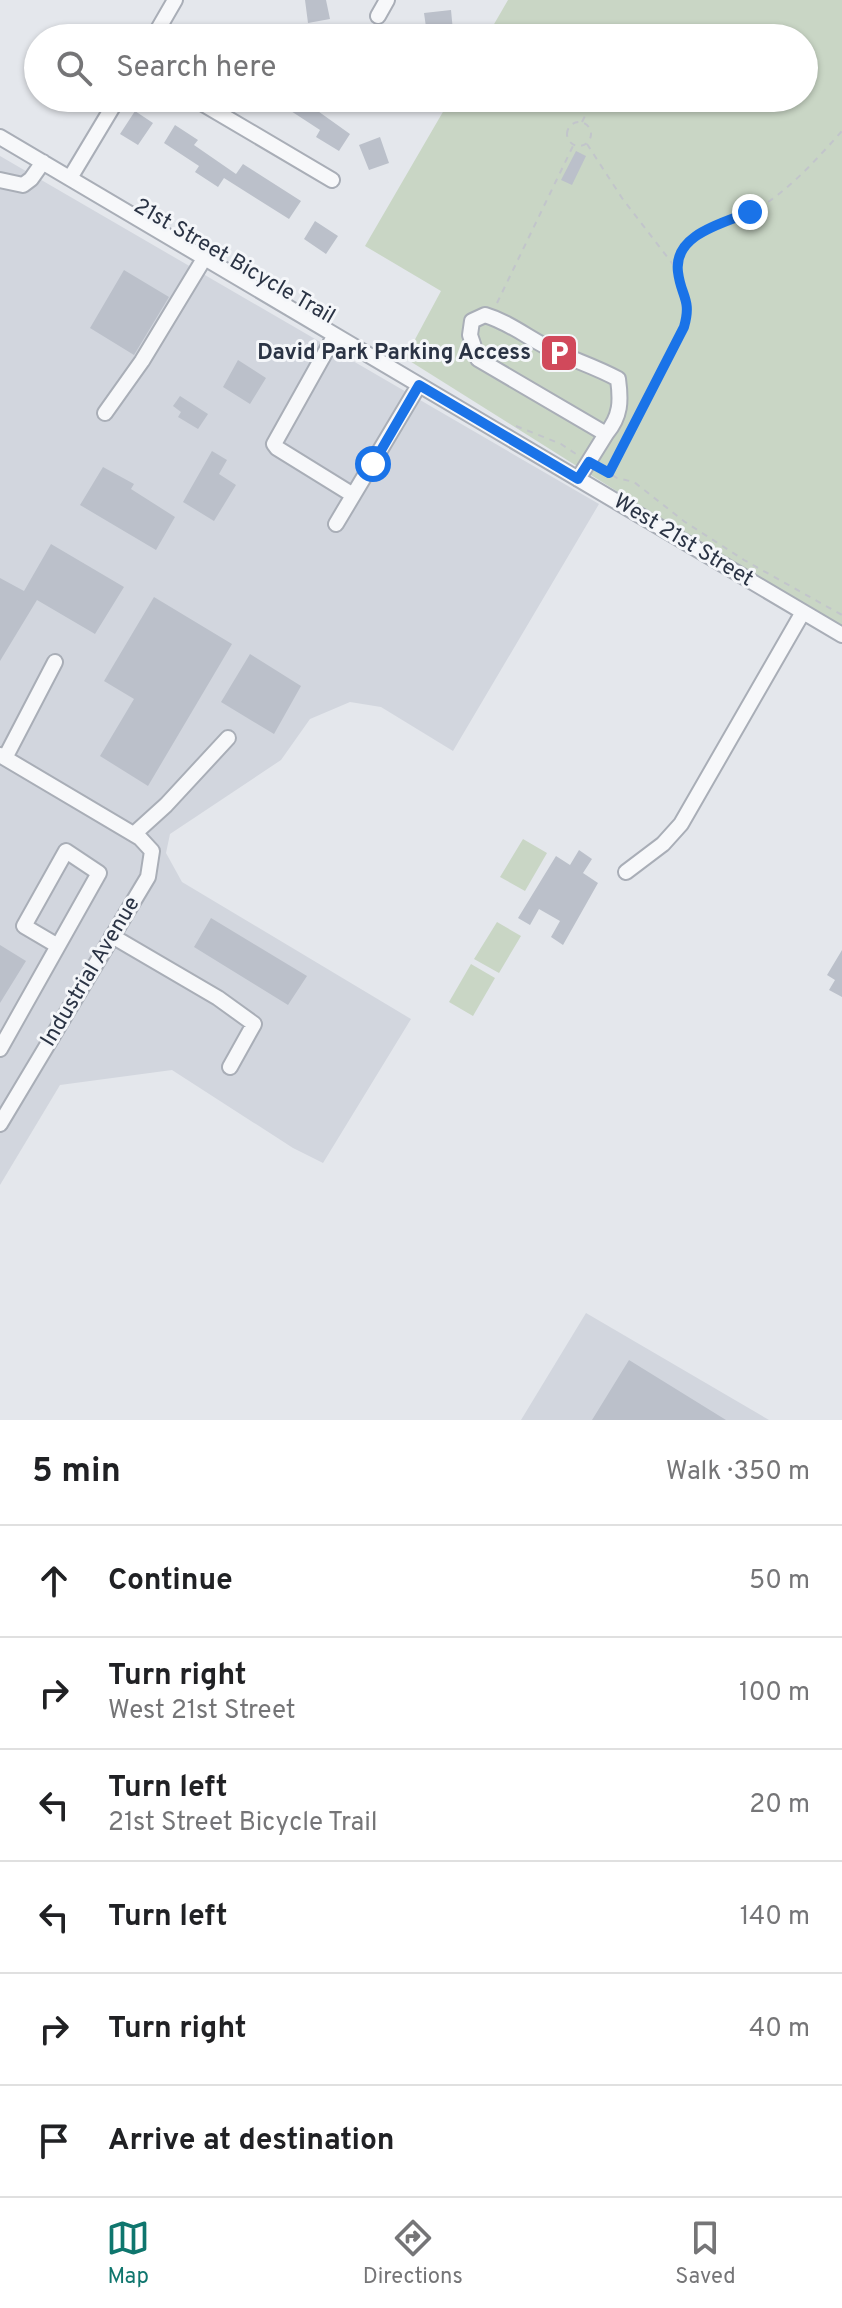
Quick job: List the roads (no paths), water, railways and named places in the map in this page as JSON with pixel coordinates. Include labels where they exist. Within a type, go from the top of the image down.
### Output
[{"type":"street","points":[[161,24],[175,0]]},
{"type":"street","points":[[378,16],[387,0]]},
{"type":"street","points":[[70,178],[110,112]]},
{"type":"street","points":[[217,112],[332,180]]},
{"type":"street","name":"West 21st Street","points":[[0,137],[842,635]]},
{"type":"street","points":[[0,180],[23,185],[43,162]]},
{"type":"street","points":[[105,413],[142,361],[205,257]]},
{"type":"street","points":[[578,479],[616,422],[621,400],[618,379],[592,364],[559,353],[493,317],[485,315],[472,321],[470,335],[478,359],[606,434]]},
{"type":"street","points":[[335,335],[274,444],[353,495]]},
{"type":"street","points":[[336,524],[419,385]]},
{"type":"street","points":[[626,872],[663,844],[681,824],[803,612]]},
{"type":"street","points":[[55,662],[2,756],[127,830],[166,805],[228,738]]},
{"type":"street","name":"Industrial Avenue","points":[[0,1124],[6,1100],[148,877],[152,851],[127,830]]},
{"type":"street","points":[[0,1049],[58,946],[99,873],[66,851],[24,926],[58,946]]},
{"type":"street","points":[[112,936],[218,998],[254,1024],[230,1067]]},
{"type":"place","name":"David Park Parking Access","points":[[559,353]]}]
